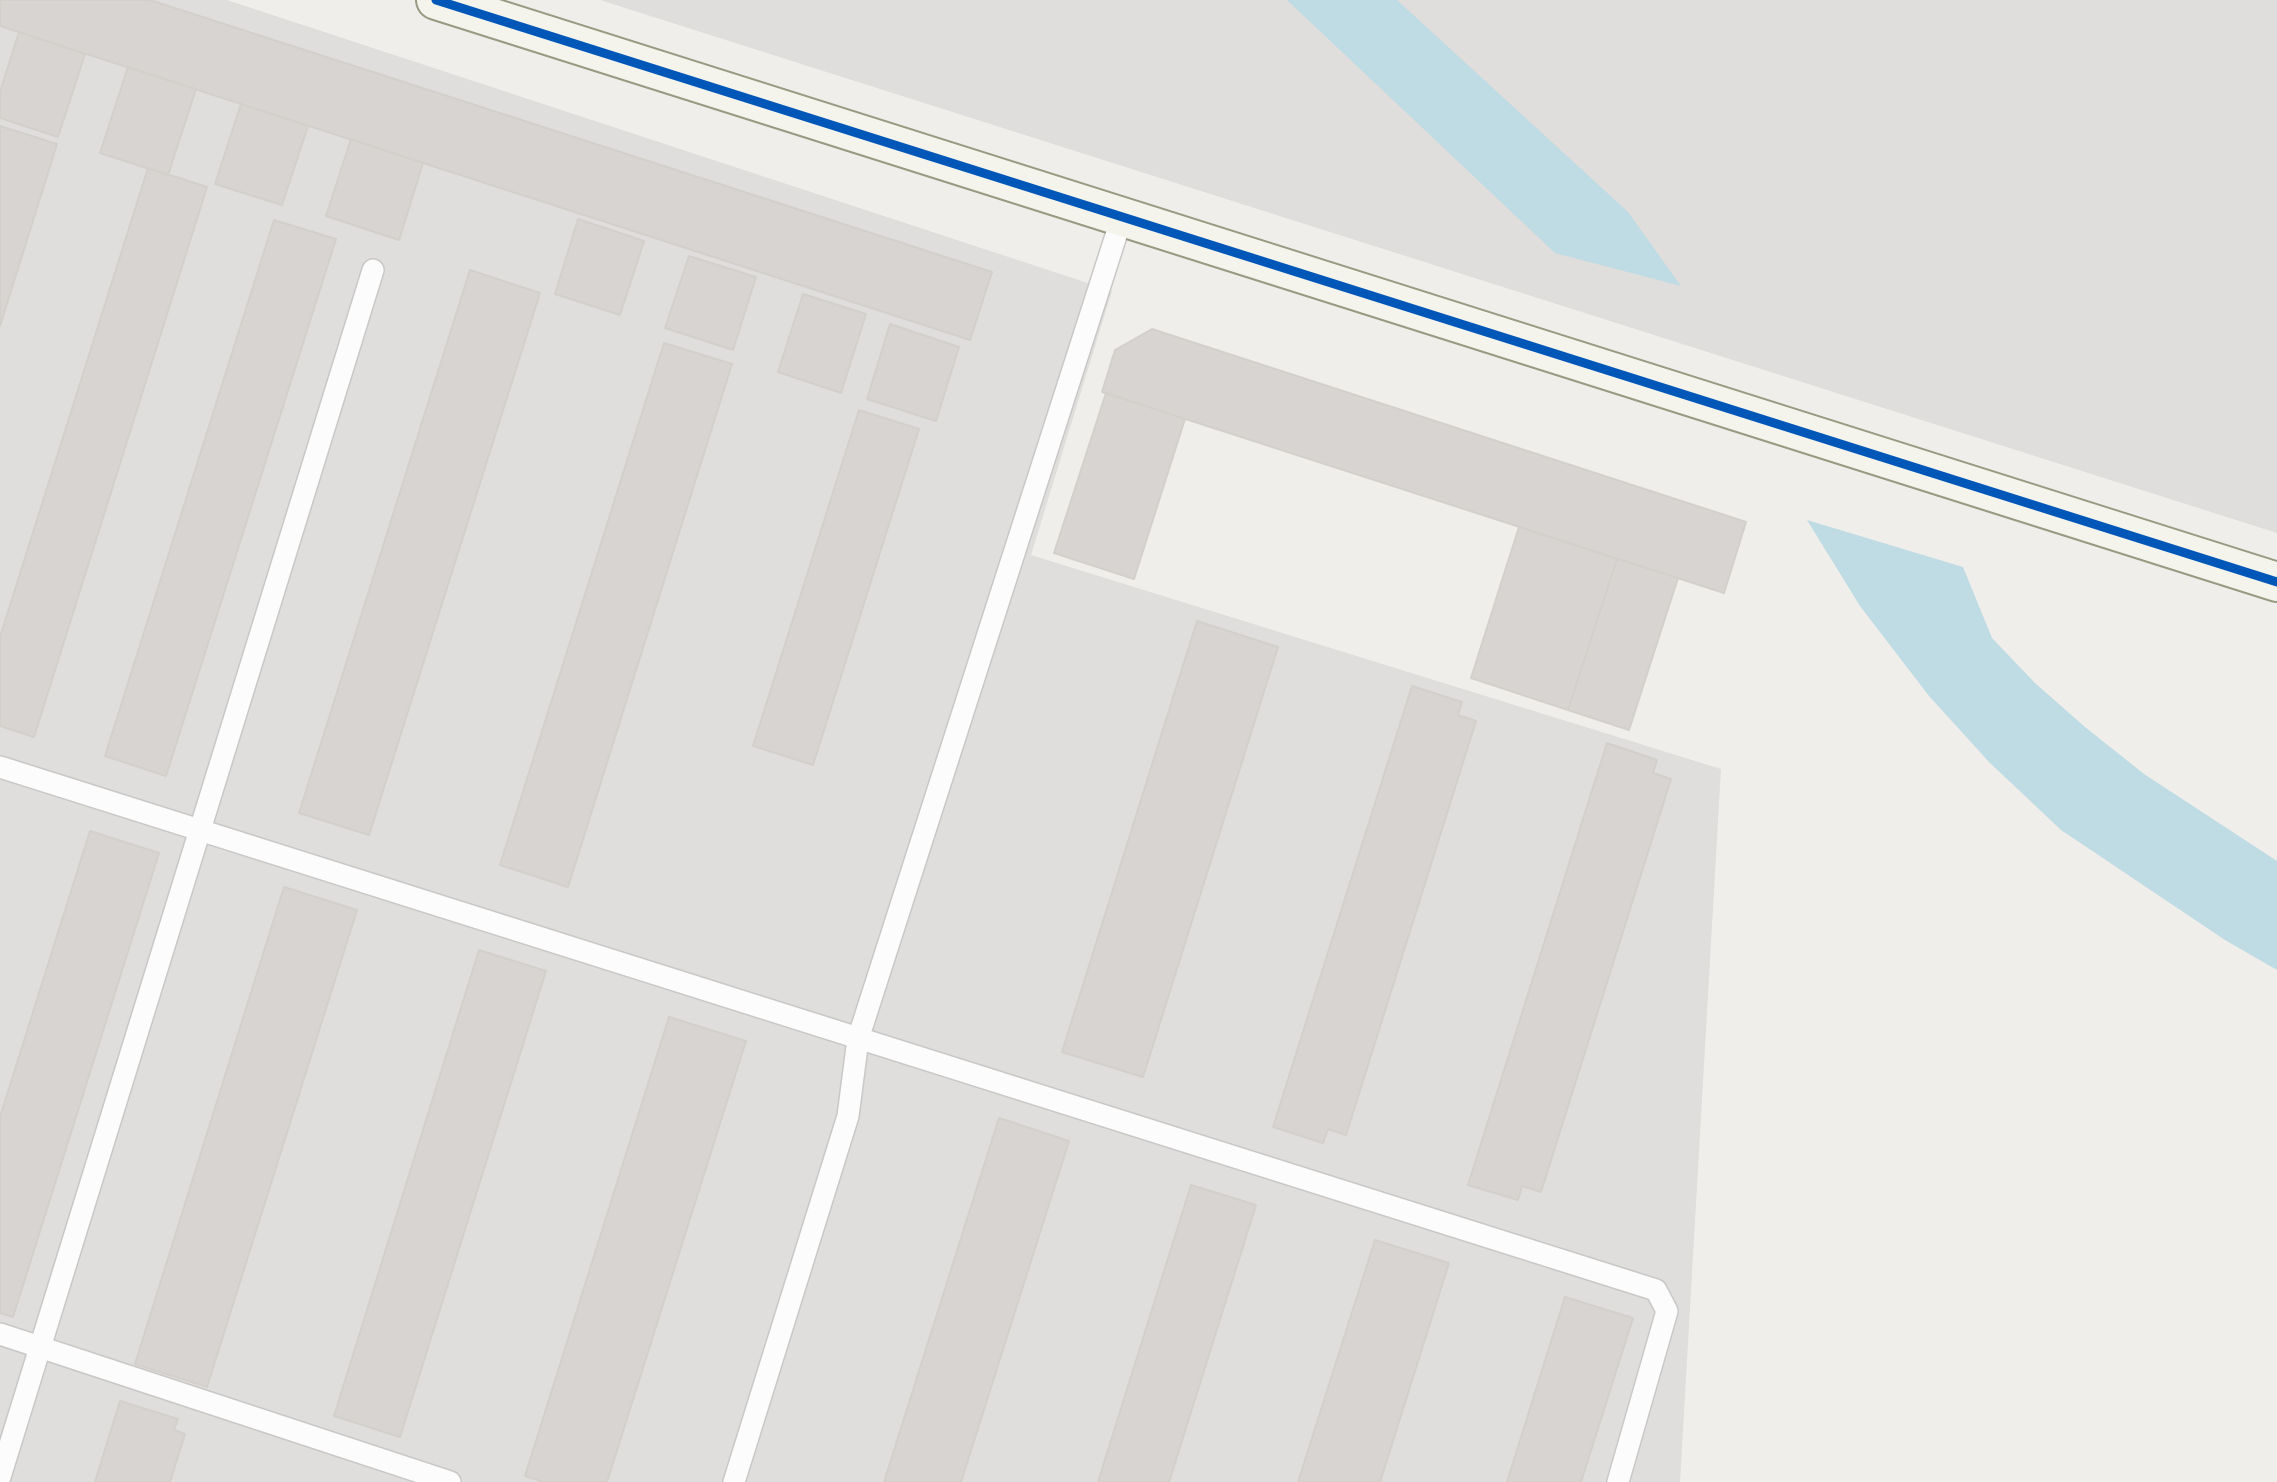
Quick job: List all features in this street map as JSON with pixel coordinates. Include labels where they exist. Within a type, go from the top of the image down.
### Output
[{"type":"street","points":[[436,0],[2277,582]]},
{"type":"lane","points":[[734,1482],[848,1116],[858,1039],[1122,217]]},
{"type":"lane","points":[[0,1477],[373,270]]},
{"type":"lane","points":[[0,767],[1656,1290],[1667,1311],[1618,1482]]},
{"type":"lane","points":[[0,1334],[450,1482]]},
{"type":"shaded area","points":[[0,0],[227,0],[1112,291],[1031,555],[1721,769],[1680,1482],[0,1482]]},
{"type":"shaded area","points":[[600,0],[2277,0],[2277,533]]},
{"type":"water","points":[[1287,0],[1397,0],[1628,212],[1681,286],[1555,253]]},
{"type":"water","points":[[1807,520],[1963,567],[1992,638],[2035,683],[2144,774],[2277,861],[2277,970],[2225,940],[2061,830],[1989,762],[1929,696],[1860,606]]},
{"type":"building","points":[[0,0],[150,0],[992,272],[970,340],[0,26]]},
{"type":"building","points":[[19,32],[85,54],[58,137],[0,118],[0,92]]},
{"type":"building","points":[[128,67],[196,89],[168,175],[100,153]]},
{"type":"building","points":[[241,104],[308,126],[282,205],[215,184]]},
{"type":"building","points":[[0,126],[57,144],[0,326]]},
{"type":"building","points":[[351,139],[423,163],[399,240],[326,216]]},
{"type":"building","points":[[148,168],[207,187],[34,737],[0,726],[0,637]]},
{"type":"building","points":[[578,219],[644,241],[620,315],[555,294]]},
{"type":"building","points":[[274,220],[336,239],[166,776],[105,756]]},
{"type":"building","points":[[689,256],[756,277],[733,350],[665,328]]},
{"type":"building","points":[[470,270],[540,293],[369,835],[299,813]]},
{"type":"building","points":[[803,294],[866,314],[841,393],[778,372]]},
{"type":"building","points":[[890,324],[959,347],[936,421],[867,399]]},
{"type":"building","points":[[1152,329],[1746,522],[1724,593],[1102,392],[1115,350]]},
{"type":"building","points":[[664,343],[732,364],[568,887],[500,865]]},
{"type":"building","points":[[1106,393],[1185,419],[1134,579],[1054,553]]},
{"type":"building","points":[[859,410],[919,429],[813,765],[753,746]]},
{"type":"building","points":[[1519,527],[1617,559],[1568,710],[1471,678]]},
{"type":"building","points":[[1617,559],[1678,578],[1629,730],[1568,710]]},
{"type":"building","points":[[1197,621],[1278,647],[1143,1077],[1062,1052]]},
{"type":"building","points":[[1412,686],[1462,702],[1458,715],[1476,721],[1346,1135],[1328,1129],[1323,1143],[1273,1127]]},
{"type":"building","points":[[1607,743],[1657,760],[1653,773],[1671,779],[1541,1192],[1522,1186],[1518,1200],[1468,1185]]},
{"type":"building","points":[[90,831],[159,853],[13,1317],[0,1313],[0,1117]]},
{"type":"building","points":[[284,887],[357,910],[207,1387],[135,1364]]},
{"type":"building","points":[[479,950],[546,971],[400,1437],[334,1416]]},
{"type":"building","points":[[669,1017],[746,1041],[607,1482],[543,1482],[525,1476]]},
{"type":"building","points":[[999,1118],[1069,1141],[961,1482],[884,1482]]},
{"type":"building","points":[[1191,1185],[1256,1205],[1169,1482],[1098,1482]]},
{"type":"building","points":[[1375,1240],[1449,1263],[1380,1482],[1298,1482]]},
{"type":"building","points":[[1565,1297],[1633,1318],[1581,1482],[1507,1482]]},
{"type":"building","points":[[120,1401],[178,1419],[174,1430],[185,1434],[170,1482],[95,1482]]},
{"type":"cycle path","points":[[436,0],[2277,582]]}]
